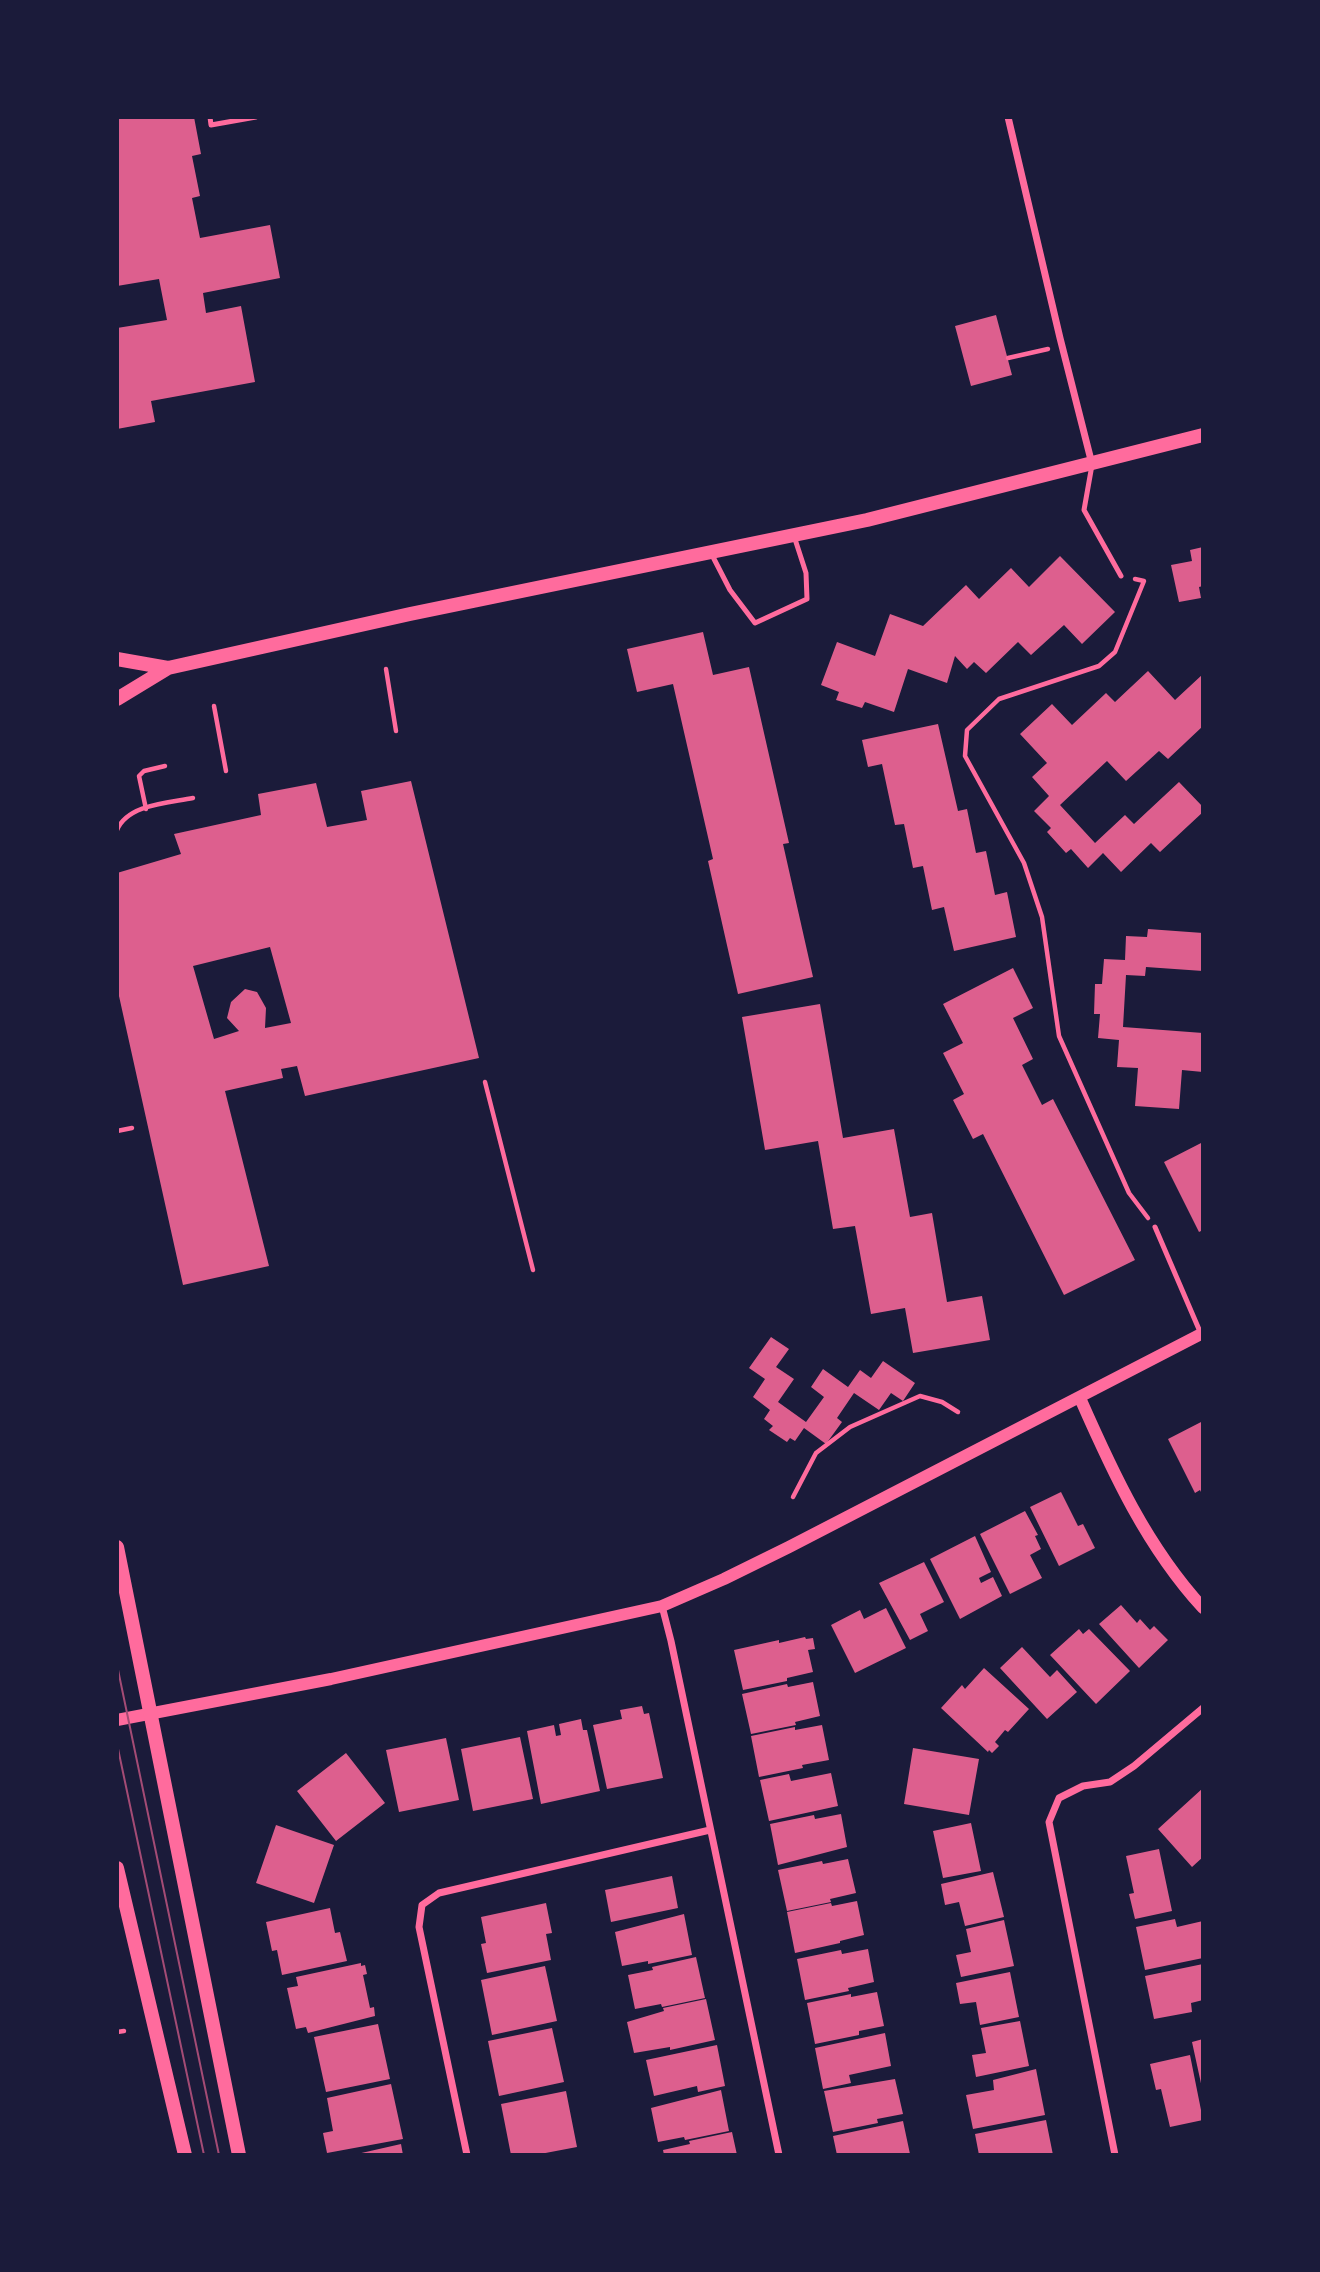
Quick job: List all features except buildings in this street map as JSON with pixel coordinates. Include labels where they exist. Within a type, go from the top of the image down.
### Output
[{"type":"main road","points":[[117,699],[168,668],[410,614],[867,520],[1203,435]]},
{"type":"main road","points":[[117,659],[168,668]]},
{"type":"main road","points":[[117,1547],[239,2155]]},
{"type":"main road","points":[[117,1868],[185,2155]]},
{"type":"street","points":[[1008,117],[1092,465]]},
{"type":"street","points":[[117,1720],[331,1679],[662,1605],[724,1579],[1202,1334]]},
{"type":"street","points":[[1080,1398],[1112,1471],[1141,1523],[1167,1564],[1203,1608]]},
{"type":"street","points":[[662,1605],[779,2155]]},
{"type":"street","points":[[1115,2155],[1049,1822],[1059,1798],[1083,1786],[1110,1782],[1134,1766],[1203,1708]]},
{"type":"street","points":[[467,2155],[419,1927],[422,1905],[439,1893],[710,1830]]},
{"type":"lane","points":[[210,117],[211,125],[256,117]]},
{"type":"lane","points":[[1092,465],[1084,510],[1121,576]]},
{"type":"lane","points":[[711,552],[730,590],[755,623],[807,600],[806,573],[793,535]]},
{"type":"lane","points":[[1155,1227],[1202,1334]]},
{"type":"path","points":[[1008,358],[1061,345]]},
{"type":"path","points":[[1121,576],[1144,581],[1115,652],[1099,666],[999,699],[967,730],[965,755],[1024,863],[1042,917],[1059,1036],[1129,1193],[1155,1227]]},
{"type":"path","points":[[386,669],[396,731]]},
{"type":"path","points":[[214,706],[226,771]]},
{"type":"path","points":[[146,808],[139,776],[144,771],[165,766]]},
{"type":"path","points":[[117,830],[130,813],[193,798]]},
{"type":"path","points":[[485,1082],[533,1270]]},
{"type":"path","points":[[117,1131],[132,1128]]},
{"type":"path","points":[[793,1497],[816,1453],[849,1427],[920,1396],[942,1402],[958,1412]]},
{"type":"path","points":[[117,2032],[124,2031]]},
{"type":"tram line","points":[[117,1665],[219,2155]]},
{"type":"tram line","points":[[117,1744],[204,2155]]}]
